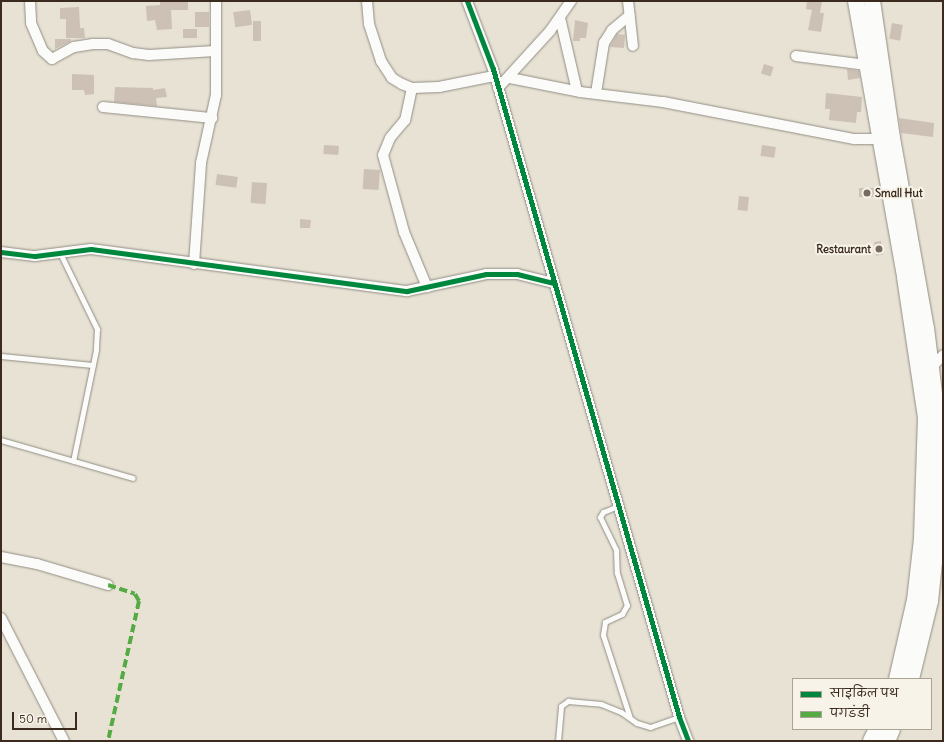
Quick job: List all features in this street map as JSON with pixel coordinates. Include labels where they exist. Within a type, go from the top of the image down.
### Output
[{"type":"highway","points":[[856,1],[879,139],[905,277],[926,417],[921,546],[908,639],[897,678]]},
{"type":"highway","points":[[872,1],[892,138],[932,367],[938,426],[939,501],[930,601],[911,678]]},
{"type":"highway","points":[[871,741],[876,730]]},
{"type":"highway","points":[[886,741],[892,730]]},
{"type":"street","points":[[30,1],[31,23],[43,51],[52,60],[74,47],[93,44],[108,44],[133,53],[149,55],[215,51]]},
{"type":"street","points":[[194,264],[201,163],[212,118],[217,80],[215,51],[216,1]]},
{"type":"street","points":[[367,1],[369,24],[381,61],[392,78],[412,88],[439,87],[494,76]]},
{"type":"street","points":[[467,1],[498,88],[679,717],[688,741]]},
{"type":"street","points":[[498,88],[510,78],[560,18],[571,1]]},
{"type":"street","points":[[628,1],[633,46]]},
{"type":"street","points":[[596,93],[604,43],[607,36],[630,14]]},
{"type":"street","points":[[560,18],[577,91]]},
{"type":"street","points":[[796,56],[866,65]]},
{"type":"street","points":[[510,78],[577,91],[663,102],[854,139],[879,139]]},
{"type":"street","points":[[412,88],[405,120],[390,138],[383,155],[402,225],[426,288]]},
{"type":"street","points":[[103,107],[212,118]]},
{"type":"street","points":[[1,252],[35,256],[91,249],[388,290],[408,291],[486,274],[517,274],[554,283]]},
{"type":"street","points":[[932,367],[943,355]]},
{"type":"street","points":[[1,557],[37,564],[108,585]]},
{"type":"street","points":[[1,618],[64,741]]},
{"type":"lane","points":[[60,253],[97,329],[93,365],[73,461]]},
{"type":"lane","points":[[1,356],[93,365]]},
{"type":"lane","points":[[1,440],[133,478]]},
{"type":"lane","points":[[618,506],[603,512],[600,517],[616,550],[616,573],[627,605],[622,614],[605,622],[603,635],[630,718]]},
{"type":"lane","points":[[558,741],[561,706],[568,701],[601,704],[650,727],[679,717]]},
{"type":"building","points":[[160,1],[188,1],[188,10],[171,10],[172,29],[157,30],[155,20],[147,21],[146,6],[160,5]]},
{"type":"building","points":[[807,1],[822,1],[820,13],[824,13],[821,32],[808,30],[812,10],[806,9]]},
{"type":"building","points":[[79,7],[80,28],[84,28],[85,38],[66,38],[66,19],[60,19],[60,8]]},
{"type":"building","points":[[250,10],[252,25],[235,27],[233,12]]},
{"type":"building","points":[[195,12],[209,12],[209,27],[195,27]]},
{"type":"building","points":[[575,20],[588,23],[586,38],[580,38],[580,41],[573,41]]},
{"type":"building","points":[[253,21],[261,21],[261,41],[253,41]]},
{"type":"building","points":[[892,23],[903,25],[900,41],[889,39]]},
{"type":"building","points":[[183,29],[197,29],[197,38],[183,38]]},
{"type":"building","points":[[617,34],[625,35],[624,48],[610,47]]},
{"type":"building","points":[[55,39],[71,39],[71,41],[55,49]]},
{"type":"building","points":[[764,64],[774,67],[771,76],[761,74]]},
{"type":"building","points":[[847,69],[859,71],[860,78],[848,80]]},
{"type":"building","points":[[72,74],[94,75],[94,94],[85,95],[84,90],[72,90]]},
{"type":"building","points":[[115,87],[153,88],[153,90],[165,88],[167,97],[156,98],[157,106],[114,102]]},
{"type":"building","points":[[826,93],[862,97],[861,112],[857,112],[856,123],[829,120],[830,109],[825,109]]},
{"type":"building","points":[[899,118],[934,123],[933,137],[901,133]]},
{"type":"building","points":[[324,145],[339,146],[338,155],[323,154]]},
{"type":"building","points":[[762,145],[776,147],[774,158],[760,156]]},
{"type":"building","points":[[364,169],[380,170],[379,190],[363,189]]},
{"type":"building","points":[[217,174],[238,177],[236,188],[215,185]]},
{"type":"building","points":[[252,182],[267,183],[265,204],[251,203]]},
{"type":"building","name":"Small Hut","points":[[859,188],[874,188],[874,197],[859,197]]},
{"type":"building","points":[[739,196],[749,197],[747,211],[738,210]]},
{"type":"building","points":[[300,219],[311,220],[310,228],[300,228]]},
{"type":"building","name":"Restaurant","points":[[881,241],[883,255],[876,256],[874,242]]},
{"type":"marked path","points":[[108,585],[135,594],[139,601],[108,741]]},
{"type":"cycle path","points":[[467,1],[493,69],[679,717],[688,741]]},
{"type":"cycle path","points":[[1,252],[35,256],[91,249],[407,291],[486,274],[517,274],[554,283]]},
{"type":"place","name":"Small Hut","points":[[867,193]]},
{"type":"place","name":"Restaurant","points":[[879,249]]}]
